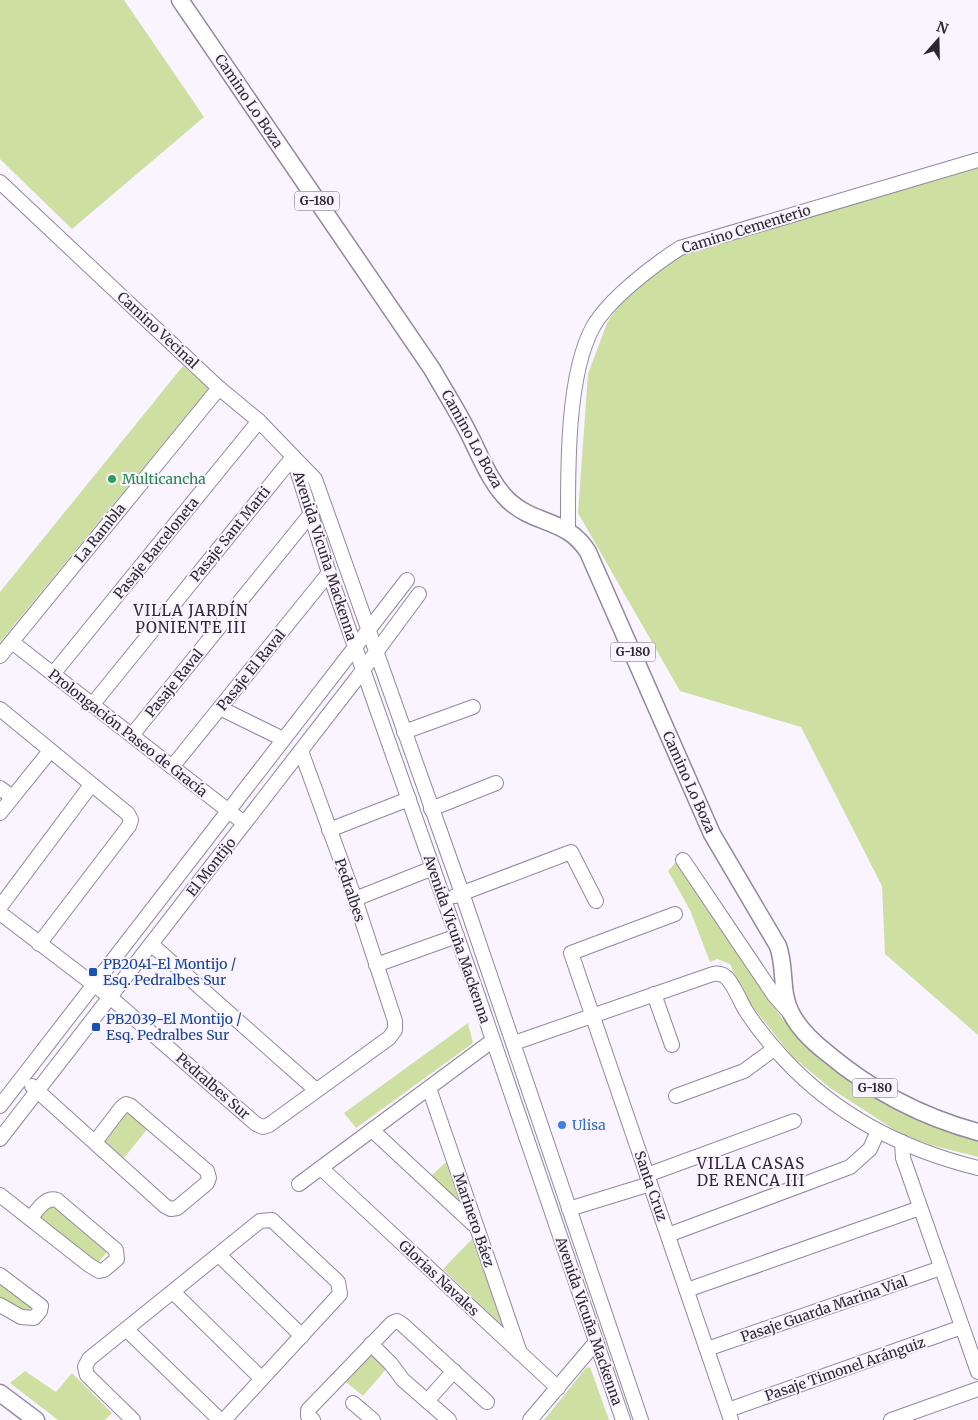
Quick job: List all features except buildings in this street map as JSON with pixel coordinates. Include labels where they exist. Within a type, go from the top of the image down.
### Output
[{"type":"main road","name":"Camino Lo Boza","points":[[180,0],[432,369],[465,426],[496,486],[509,501],[520,509],[568,530],[578,538],[588,552],[712,834],[778,946],[782,961],[785,997],[791,1015],[815,1043],[870,1086],[923,1113],[978,1132]]},
{"type":"main road","points":[[0,1393],[36,1420]]},
{"type":"street","name":"Camino Cementerio","points":[[568,530],[568,475],[578,370],[594,326],[638,278],[680,248],[978,160]]},
{"type":"street","name":"Camino Vecinal","points":[[0,182],[219,388],[259,421],[315,479]]},
{"type":"street","name":"La Rambla","points":[[0,656],[219,388]]},
{"type":"street","name":"Pasaje Barceloneta","points":[[53,674],[259,421]]},
{"type":"street","name":"Avenida Vicuña Mackenna","points":[[293,457],[329,573],[479,999],[622,1420]]},
{"type":"street","name":"Pasaje Sant Marti","points":[[92,705],[293,457]]},
{"type":"street","name":"Avenida Vicuña Mackenna","points":[[315,479],[514,1043],[539,1122],[641,1420]]},
{"type":"street","name":"Pasaje Raval","points":[[132,735],[310,515]]},
{"type":"street","name":"Pasaje El Raval","points":[[172,767],[329,573]]},
{"type":"street","name":"El Montijo","points":[[0,1106],[407,580]]},
{"type":"street","name":"El Montijo","points":[[4,1131],[363,670],[419,594]]},
{"type":"street","name":"Prolongación Paseo de Gracía","points":[[12,642],[244,823]]},
{"type":"street","points":[[404,732],[472,707]]},
{"type":"street","points":[[0,708],[128,814],[131,820],[129,826],[39,944]]},
{"type":"street","points":[[220,708],[283,739]]},
{"type":"street","points":[[0,813],[50,751]]},
{"type":"street","name":"Pedralbes","points":[[300,751],[354,899],[395,1021],[394,1030],[389,1038],[316,1090]]},
{"type":"street","points":[[431,809],[496,783]]},
{"type":"street","points":[[0,907],[91,785]]},
{"type":"street","points":[[0,788],[12,797]]},
{"type":"street","points":[[329,830],[409,799]]},
{"type":"street","points":[[444,900],[571,852],[596,901]]},
{"type":"street","name":"Camino Lo Boza","points":[[683,860],[774,995],[791,1015]]},
{"type":"street","points":[[354,899],[433,868]]},
{"type":"street","name":"Pedralbes Sur","points":[[0,913],[110,997],[256,1124],[269,1125],[316,1090]]},
{"type":"street","name":"Santa Cruz","points":[[675,914],[571,953],[730,1415]]},
{"type":"street","points":[[376,965],[457,936]]},
{"type":"street","points":[[151,944],[316,1090]]},
{"type":"street","points":[[514,1043],[713,974],[724,976],[774,1049],[820,1093],[878,1131],[938,1157],[978,1169]]},
{"type":"street","points":[[479,999],[496,992]]},
{"type":"street","points":[[654,994],[672,1045]]},
{"type":"street","points":[[299,1184],[492,1041]]},
{"type":"street","points":[[676,1096],[739,1074],[753,1066],[774,1049]]},
{"type":"street","points":[[22,1077],[165,1206],[171,1209],[177,1208],[207,1183],[209,1178],[207,1171],[132,1106],[126,1104],[95,1142]]},
{"type":"street","name":"Marinero Báez","points":[[429,1088],[520,1353]]},
{"type":"street","points":[[0,1113],[4,1131]]},
{"type":"street","points":[[569,1209],[649,1180],[794,1121]]},
{"type":"street","points":[[522,1127],[539,1122]]},
{"type":"street","points":[[372,1130],[477,1227]]},
{"type":"street","points":[[668,1234],[850,1167],[870,1149],[878,1131]]},
{"type":"street","points":[[902,1142],[903,1158],[978,1372]]},
{"type":"street","name":"Glorias Navales","points":[[321,1168],[558,1388]]},
{"type":"street","points":[[0,1195],[30,1219],[99,1271],[104,1270],[117,1259],[116,1250],[57,1200],[52,1198],[46,1200],[30,1219]]},
{"type":"street","points":[[687,1290],[920,1208]]},
{"type":"street","points":[[125,1417],[87,1375],[85,1367],[89,1359],[260,1221],[268,1219],[276,1222],[338,1282],[340,1290],[338,1298],[222,1420],[127,1330]]},
{"type":"street","points":[[219,1255],[302,1336]]},
{"type":"street","name":"Pasaje Guarda Marina Vial","points":[[707,1349],[941,1268]]},
{"type":"street","points":[[0,1275],[41,1306],[40,1311],[34,1318],[28,1319],[0,1305]]},
{"type":"street","points":[[173,1292],[261,1378]]},
{"type":"street","points":[[313,1420],[308,1416],[308,1410],[392,1322],[399,1322],[488,1402]]},
{"type":"street","name":"Pasaje Timonel Aránguiz","points":[[730,1415],[962,1327]]},
{"type":"street","points":[[530,1420],[596,1342]]},
{"type":"street","points":[[371,1344],[391,1364],[403,1380],[449,1420]]},
{"type":"street","points":[[427,1400],[454,1371]]},
{"type":"street","points":[[891,1420],[978,1389]]},
{"type":"street","points":[[353,1403],[373,1420]]},
{"type":"green space","points":[[0,0],[124,0],[204,117],[72,229],[0,159]]},
{"type":"green space","points":[[978,166],[978,1035],[885,954],[882,886],[801,727],[680,691],[578,513],[588,374],[607,323],[622,301],[664,260]]},
{"type":"green space","points":[[183,366],[209,388],[0,642],[0,592]]},
{"type":"green space","points":[[677,861],[781,1017],[829,1065],[890,1104],[947,1131],[978,1139],[978,1157],[931,1145],[901,1134],[830,1088],[792,1056],[744,996],[730,964],[717,959],[710,962],[690,910],[668,871]]},
{"type":"green space","points":[[468,1023],[473,1043],[356,1128],[344,1113]]},
{"type":"green space","points":[[128,1112],[148,1128],[124,1158],[104,1141]]},
{"type":"green space","points":[[446,1162],[463,1211],[430,1177]]},
{"type":"green space","points":[[52,1202],[108,1251],[96,1265],[40,1216]]},
{"type":"green space","points":[[473,1238],[502,1325],[443,1269]]},
{"type":"green space","points":[[0,1281],[34,1303],[25,1316],[0,1299]]},
{"type":"green space","points":[[371,1353],[388,1367],[363,1396],[346,1382]]},
{"type":"green space","points":[[590,1367],[609,1420],[544,1420],[586,1368]]},
{"type":"green space","points":[[25,1371],[56,1392],[72,1373],[112,1413],[105,1420],[58,1420],[10,1383]]},
{"type":"place","name":"Multicancha","points":[[112,479]]},
{"type":"place","name":"PB2041-El Montijo / Esq. Pedralbes Sur","points":[[93,972]]},
{"type":"place","name":"PB2039-El Montijo / Esq. Pedralbes Sur","points":[[96,1027]]},
{"type":"place","name":"Ulisa","points":[[562,1125]]},
{"type":"district","name":"VILLA JARDÍN PONIENTE III","points":[[191,620]]},
{"type":"district","name":"VILLA CASAS DE RENCA III","points":[[751,1172]]}]
